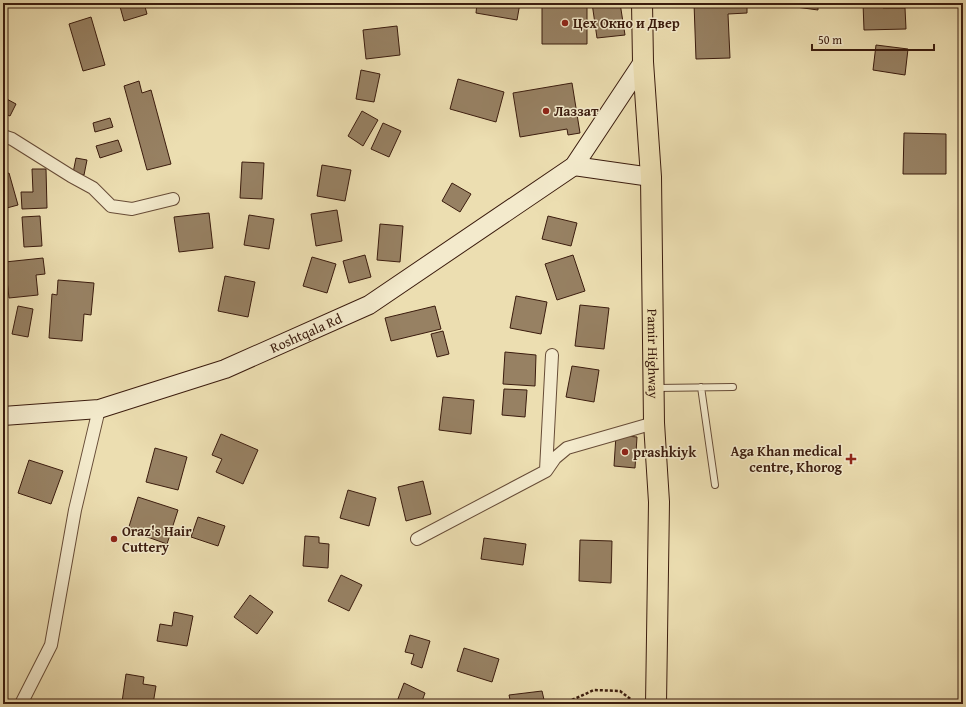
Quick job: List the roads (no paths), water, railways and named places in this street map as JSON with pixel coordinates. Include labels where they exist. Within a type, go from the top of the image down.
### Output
[{"type":"main road","name":"Pamir Highway","points":[[642,3],[643,62],[650,178],[654,423],[659,502],[656,704]]},
{"type":"main road","name":"Roshtqala Rd","points":[[3,416],[99,409],[225,369],[369,305],[574,166],[643,62]]},
{"type":"main road","points":[[574,166],[650,178]]},
{"type":"street","points":[[3,136],[12,139],[93,188],[111,206],[132,209],[173,199]]},
{"type":"street","points":[[546,471],[552,355]]},
{"type":"street","points":[[21,704],[51,645],[75,510],[99,409]]},
{"type":"street","points":[[417,539],[546,471],[555,458],[567,448],[654,423]]},
{"type":"lane","points":[[701,387],[716,485]]},
{"type":"lane","points":[[653,388],[733,387]]},
{"type":"place","name":"Цех Окно и Двер","points":[[565,23]]},
{"type":"place","name":"Лаззат","points":[[546,111]]},
{"type":"place","name":"prashkiyk","points":[[625,452]]},
{"type":"place","name":"Aga Khan medical centre, Khorog","points":[[851,459]]},
{"type":"place","name":"Oraz's Hair Cuttery","points":[[114,539]]}]
